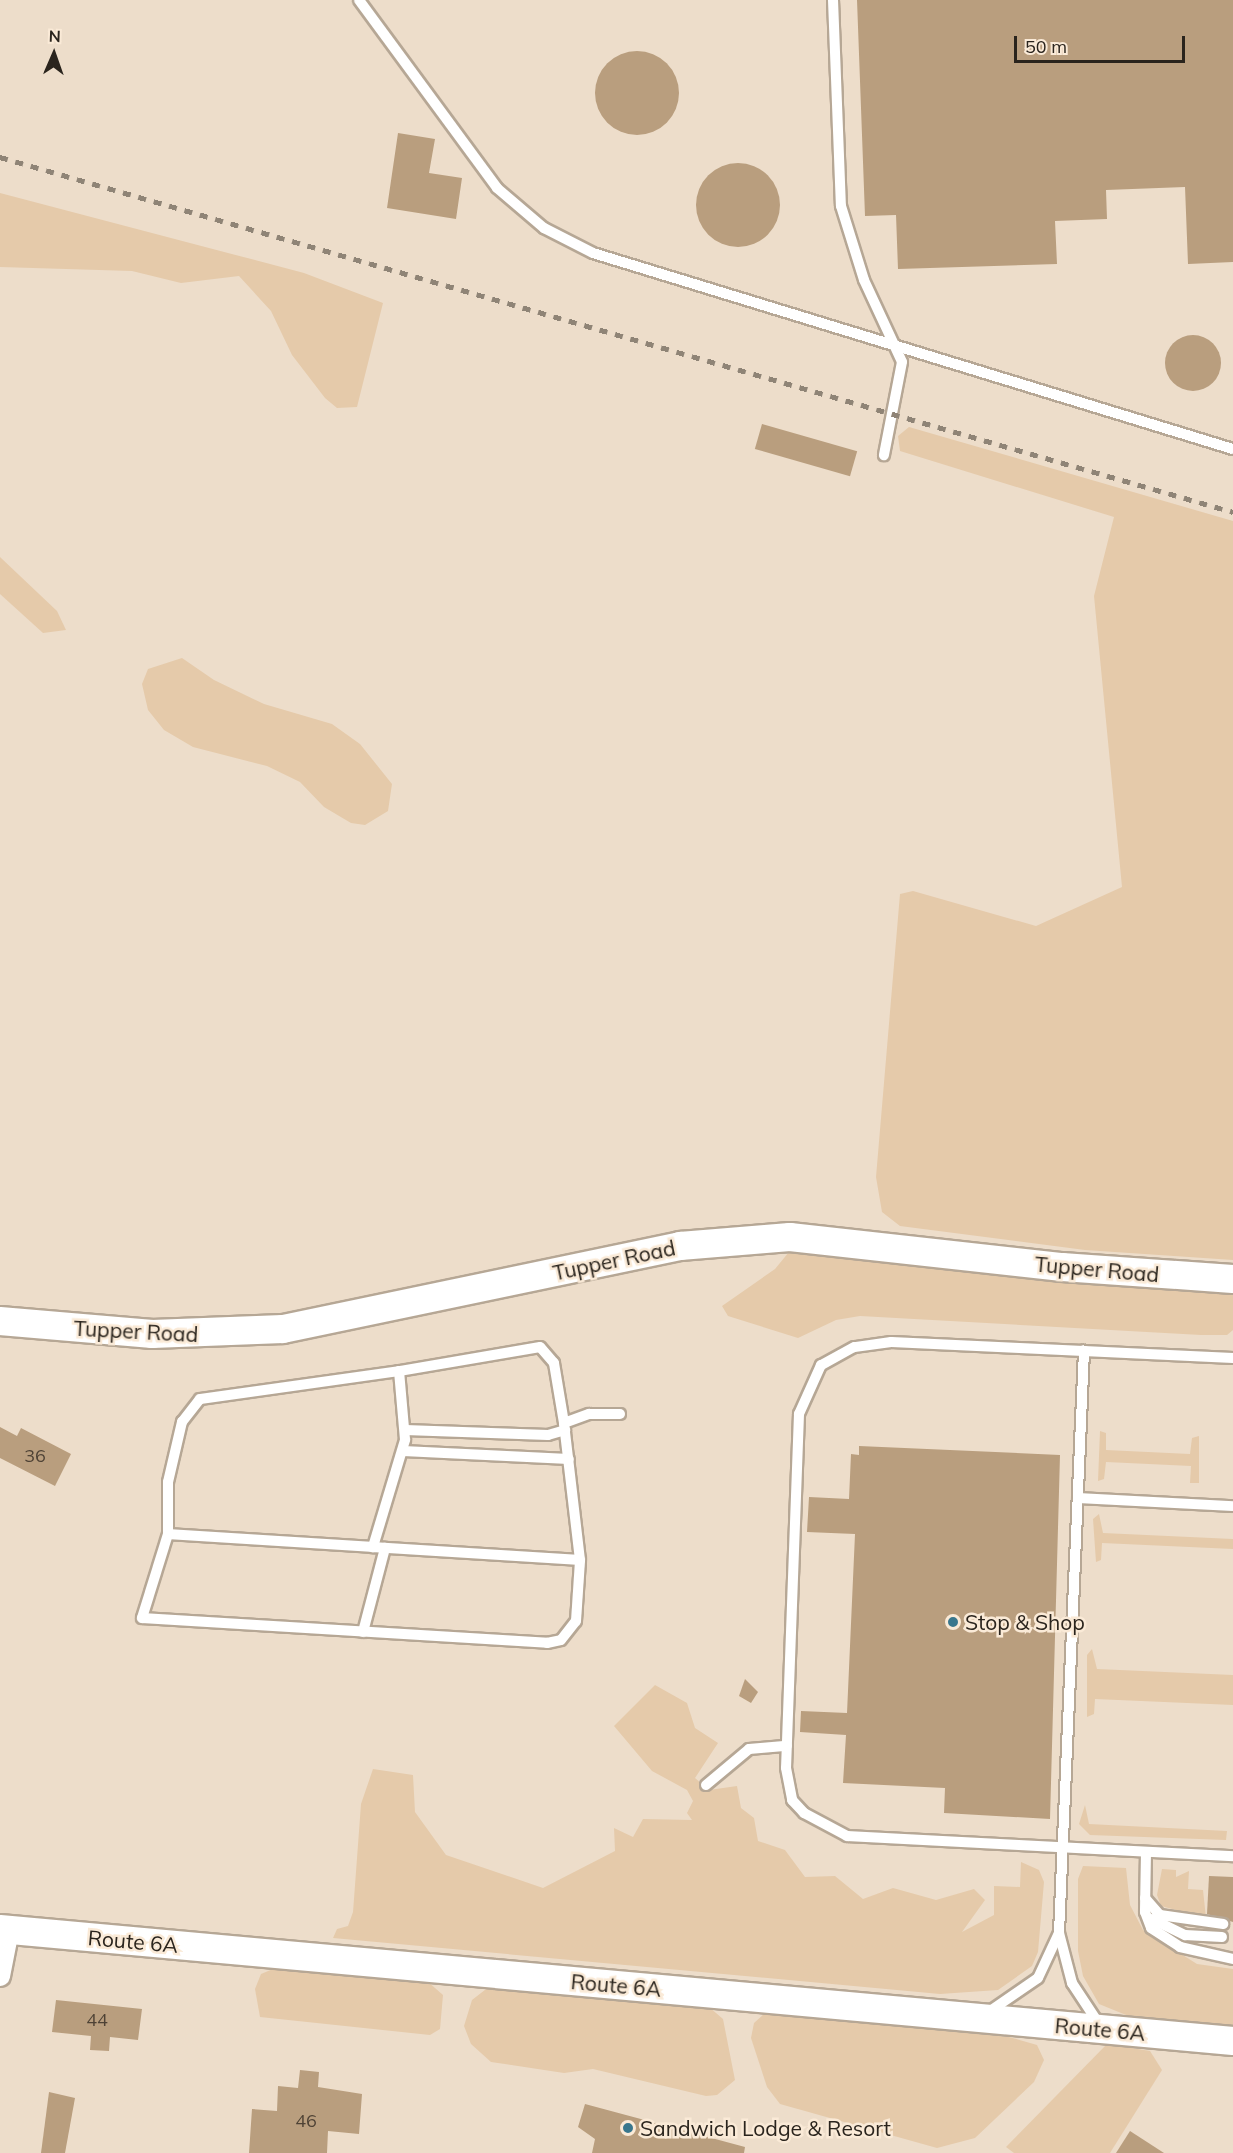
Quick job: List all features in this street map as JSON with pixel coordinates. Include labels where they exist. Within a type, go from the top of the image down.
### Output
[{"type":"main road","name":"Tupper Road","points":[[0,1320],[152,1334],[283,1329],[680,1246],[790,1237],[1084,1269],[1233,1279]]},
{"type":"main road","name":"Route 6A","points":[[5,1929],[1233,2041]]},
{"type":"street","points":[[0,1976],[5,1929]]},
{"type":"lane","points":[[358,0],[497,188],[544,228],[593,253],[1233,448]]},
{"type":"lane","points":[[832,0],[841,206],[864,279],[898,345],[902,362],[884,455]]},
{"type":"lane","points":[[1233,1358],[875,1343],[821,1365],[799,1414],[787,1746],[792,1800],[834,1832],[1063,1848],[1233,1856]]},
{"type":"lane","points":[[540,1347],[554,1363],[565,1427],[579,1560],[576,1621],[561,1641],[363,1632],[142,1618],[168,1534],[168,1482],[182,1422],[200,1399],[399,1371],[540,1347]]},
{"type":"lane","points":[[1084,1351],[1059,1933],[1072,1983],[1102,2029]]},
{"type":"lane","points":[[363,1632],[379,1548],[403,1451],[405,1430],[399,1371]]},
{"type":"lane","points":[[405,1430],[556,1435],[565,1427],[589,1414],[620,1414]]},
{"type":"lane","points":[[403,1451],[569,1459]]},
{"type":"lane","points":[[1078,1498],[1233,1506]]},
{"type":"lane","points":[[168,1534],[579,1560]]},
{"type":"lane","points":[[706,1785],[749,1749],[787,1746]]},
{"type":"lane","points":[[1146,1852],[1145,1912],[1151,1928],[1180,1947],[1233,1959]]},
{"type":"lane","points":[[1145,1898],[1160,1915],[1223,1924]]},
{"type":"lane","points":[[1145,1912],[1158,1925],[1185,1935],[1222,1937]]},
{"type":"lane","points":[[975,2018],[1006,2004],[1038,1978],[1059,1933]]},
{"type":"shaded area","points":[[0,193],[304,273],[383,303],[357,407],[337,408],[325,398],[292,355],[271,311],[239,276],[181,283],[132,271],[0,267]]},
{"type":"shaded area","points":[[909,427],[1233,521],[1233,1260],[1085,1250],[900,1226],[882,1212],[876,1177],[900,894],[913,891],[1036,926],[1122,887],[1094,596],[1114,517],[900,451],[898,436]]},
{"type":"shaded area","points":[[0,557],[57,611],[66,630],[43,633],[0,594]]},
{"type":"shaded area","points":[[182,658],[214,680],[264,704],[332,724],[360,744],[392,784],[388,811],[365,825],[351,823],[324,807],[300,782],[267,766],[193,747],[164,730],[148,710],[142,684],[148,669]]},
{"type":"shaded area","points":[[789,1252],[1084,1284],[1233,1292],[1233,1330],[1227,1335],[1201,1335],[860,1316],[836,1320],[798,1338],[728,1316],[722,1306],[775,1269]]},
{"type":"shaded area","points":[[1100,1431],[1106,1433],[1106,1450],[1190,1454],[1192,1438],[1199,1436],[1199,1483],[1190,1483],[1191,1466],[1106,1462],[1104,1479],[1098,1481]]},
{"type":"shaded area","points":[[1099,1514],[1103,1533],[1233,1539],[1233,1549],[1102,1543],[1101,1560],[1096,1562],[1093,1519]]},
{"type":"shaded area","points":[[1092,1649],[1097,1669],[1233,1675],[1233,1705],[1095,1699],[1094,1714],[1087,1717],[1087,1655]]},
{"type":"shaded area","points":[[655,1685],[687,1703],[695,1728],[718,1743],[695,1778],[709,1790],[737,1786],[741,1808],[754,1818],[758,1841],[785,1850],[805,1877],[835,1876],[863,1899],[893,1888],[936,1900],[974,1889],[985,1900],[962,1932],[994,1915],[994,1886],[1020,1887],[1021,1862],[1039,1870],[1044,1882],[1038,1952],[1032,1966],[998,1990],[940,1994],[333,1938],[337,1929],[348,1926],[353,1912],[361,1804],[373,1769],[413,1775],[415,1812],[446,1855],[543,1888],[615,1851],[614,1828],[633,1837],[643,1819],[692,1820],[687,1813],[693,1801],[687,1790],[652,1771],[614,1726]]},
{"type":"shaded area","points":[[1085,1805],[1089,1824],[1227,1831],[1226,1840],[1090,1835],[1079,1824]]},
{"type":"shaded area","points":[[1083,1866],[1126,1868],[1130,1905],[1143,1930],[1197,1964],[1233,1969],[1233,2027],[1131,2017],[1099,2004],[1083,1976],[1078,1951],[1078,1879]]},
{"type":"shaded area","points":[[1162,1869],[1176,1870],[1176,1877],[1189,1871],[1188,1889],[1203,1890],[1206,1918],[1161,1906],[1157,1895]]},
{"type":"shaded area","points":[[273,1969],[427,1981],[443,1995],[440,2029],[430,2035],[260,2017],[255,1989],[261,1974]]},
{"type":"shaded area","points":[[490,1986],[709,2007],[723,2019],[735,2080],[717,2095],[706,2096],[593,2069],[564,2073],[491,2062],[471,2044],[464,2026],[472,2000]]},
{"type":"shaded area","points":[[765,2013],[1009,2037],[1037,2045],[1044,2060],[1034,2082],[975,2138],[937,2148],[780,2104],[767,2087],[751,2038],[754,2023]]},
{"type":"shaded area","points":[[1107,2044],[1150,2051],[1162,2070],[1110,2153],[1014,2153],[1006,2147]]},
{"type":"building","points":[[857,0],[1233,0],[1233,262],[1188,264],[1185,187],[1106,190],[1107,219],[1055,221],[1057,264],[898,269],[896,215],[865,216]]},
{"type":"building","points":[[637,51],[660,58],[672,70],[679,93],[672,116],[660,128],[637,135],[614,128],[602,116],[595,93],[602,70],[614,58]]},
{"type":"building","points":[[398,133],[435,139],[429,173],[462,178],[456,219],[387,208]]},
{"type":"building","points":[[738,163],[754,166],[768,175],[777,189],[780,205],[777,221],[768,235],[754,244],[738,247],[722,244],[708,235],[699,221],[696,205],[699,189],[708,175],[722,166]]},
{"type":"building","points":[[1187,335],[1199,335],[1209,339],[1217,347],[1221,363],[1217,379],[1209,387],[1199,391],[1187,391],[1177,387],[1169,379],[1165,369],[1165,357],[1169,347],[1177,339]]},
{"type":"building","points":[[762,424],[857,451],[850,476],[755,449]]},
{"type":"building","points":[[0,1427],[17,1436],[21,1428],[71,1454],[55,1486],[0,1458]]},
{"type":"building","name":"Stop & Shop","points":[[859,1446],[1060,1455],[1050,1819],[944,1813],[945,1788],[843,1783],[846,1735],[800,1732],[801,1711],[847,1713],[855,1534],[807,1532],[809,1497],[849,1499],[851,1454],[859,1455]]},
{"type":"building","points":[[745,1679],[758,1692],[751,1703],[739,1696]]},
{"type":"building","points":[[1209,1876],[1233,1877],[1233,1922],[1207,1914]]},
{"type":"building","points":[[56,2000],[142,2009],[138,2040],[110,2037],[109,2051],[90,2050],[91,2036],[52,2032]]},
{"type":"building","points":[[300,2070],[319,2072],[318,2087],[362,2094],[359,2134],[328,2131],[327,2153],[249,2153],[252,2109],[277,2111],[278,2086],[298,2088]]},
{"type":"building","points":[[49,2092],[75,2098],[65,2153],[41,2153]]},
{"type":"building","name":"Sandwich Lodge & Resort","points":[[585,2104],[745,2147],[744,2153],[592,2153],[595,2139],[578,2127]]},
{"type":"building","points":[[1130,2131],[1164,2153],[1116,2153]]},
{"type":"railway","points":[[0,157],[1233,512]]},
{"type":"place","name":"Stop & Shop","points":[[953,1622]]},
{"type":"place","name":"Sandwich Lodge & Resort","points":[[628,2128]]}]
